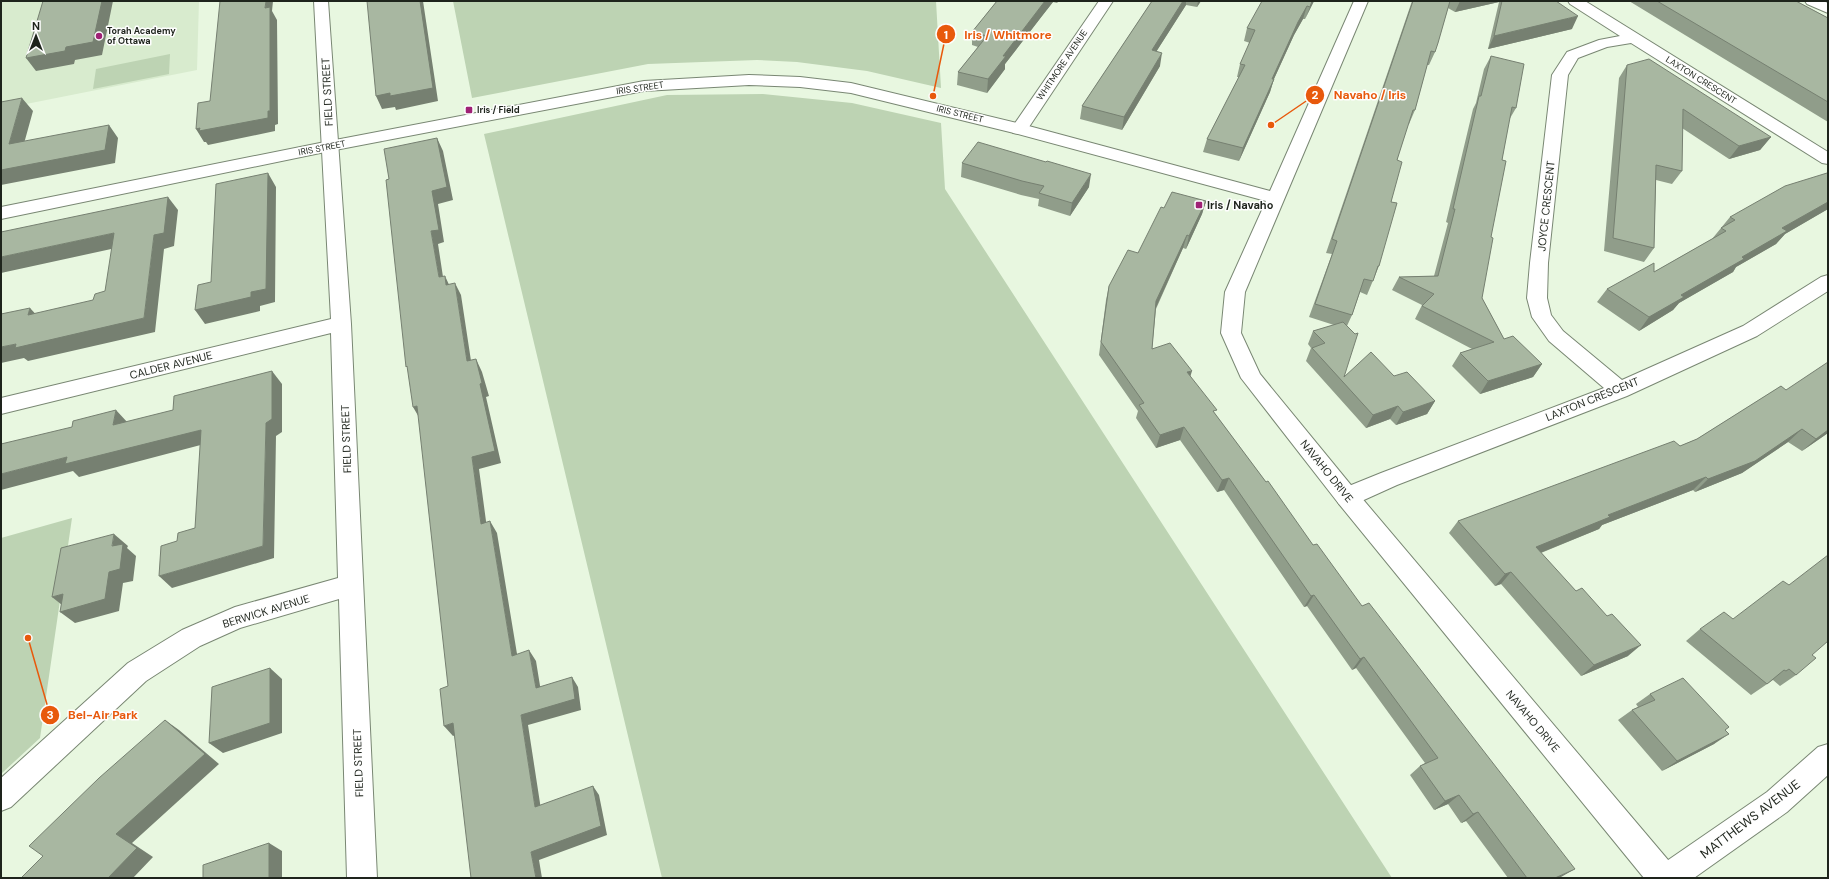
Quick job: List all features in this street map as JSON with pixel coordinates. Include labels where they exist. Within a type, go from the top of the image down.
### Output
[{"type":"street","name":"FIELD STREET","points":[[321,1],[341,324],[362,878]]},
{"type":"street","name":"WHITMORE AVENUE","points":[[1019,129],[1106,1]]},
{"type":"street","name":"NAVAHO DRIVE","points":[[1361,1],[1235,292],[1231,333],[1251,378],[1347,497],[1663,878]]},
{"type":"street","name":"LAXTON CRESCENT","points":[[1575,1],[1828,159]]},
{"type":"street","points":[[1812,1],[1828,9]]},
{"type":"street","name":"JOYCE CRESCENT","points":[[1620,390],[1556,336],[1542,317],[1537,298],[1539,263],[1560,75],[1572,55],[1604,43],[1632,38]]},
{"type":"street","name":"IRIS STREET","points":[[1,213],[330,146],[644,86],[749,80],[800,82],[851,88],[1019,129],[1276,198]]},
{"type":"street","name":"LAXTON CRESCENT","points":[[1347,497],[1389,479],[1620,390],[1750,331],[1828,282]]},
{"type":"street","name":"CALDER AVENUE","points":[[1,406],[341,324]]},
{"type":"street","name":"BERWICK AVENUE","points":[[1,797],[137,672],[190,638],[235,618],[351,585]]},
{"type":"street","name":"MATTHEWS AVENUE","points":[[1669,878],[1777,802],[1828,757]]},
{"type":"shaded area","name":"Torah Academy of Ottawa","points":[[1,1],[199,1],[197,70],[1,109]]},
{"type":"shaded area","points":[[453,1],[936,1],[941,88],[867,71],[797,62],[757,60],[648,64],[472,98]]},
{"type":"shaded area","points":[[170,54],[169,74],[93,89],[96,69]]},
{"type":"shaded area","points":[[763,94],[852,103],[941,123],[945,189],[1392,878],[662,878],[484,134],[667,95]]},
{"type":"shaded area","points":[[72,518],[40,738],[1,774],[1,538]]},
{"type":"building","points":[[43,1],[102,1],[93,42],[66,47],[65,51],[26,58]]},
{"type":"building","points":[[220,1],[266,1],[265,8],[270,7],[270,111],[268,111],[268,118],[199,131],[200,128],[196,129],[198,103],[210,101]]},
{"type":"building","points":[[367,1],[420,1],[433,88],[390,96],[390,93],[376,96]]},
{"type":"building","points":[[997,1],[1045,1],[1003,56],[1006,56],[988,79],[958,72],[987,36],[972,32]]},
{"type":"building","points":[[1152,1],[1183,1],[1152,50],[1162,53],[1124,117],[1082,106]]},
{"type":"building","points":[[1262,1],[1312,1],[1310,7],[1307,6],[1298,22],[1243,148],[1207,139],[1245,65],[1240,64],[1255,30],[1247,28]]},
{"type":"building","points":[[1413,1],[1450,1],[1435,52],[1431,51],[1415,110],[1413,110],[1397,160],[1402,162],[1391,202],[1397,203],[1379,266],[1373,281],[1364,279],[1352,315],[1315,304],[1337,241],[1332,239]]},
{"type":"building","points":[[1502,1],[1556,1],[1578,16],[1494,36]]},
{"type":"building","points":[[1657,1],[1796,1],[1828,18],[1828,102]]},
{"type":"building","points":[[1491,56],[1524,64],[1516,108],[1512,107],[1502,160],[1506,161],[1491,237],[1493,238],[1482,298],[1504,339],[1513,336],[1542,364],[1488,381],[1460,353],[1494,342],[1422,306],[1434,294],[1399,277],[1438,276],[1455,209],[1453,209],[1479,96],[1481,96]]},
{"type":"building","points":[[1649,59],[1771,137],[1739,146],[1683,109],[1682,171],[1656,165],[1654,248],[1613,238],[1627,65]]},
{"type":"building","points":[[22,98],[9,144],[109,125],[105,150],[1,170],[1,102]]},
{"type":"building","points":[[437,138],[447,187],[432,191],[439,230],[431,231],[439,277],[445,276],[446,285],[455,283],[467,361],[476,359],[495,451],[472,457],[481,524],[490,521],[512,656],[529,650],[536,688],[572,677],[575,699],[521,715],[535,807],[593,786],[601,826],[531,852],[536,878],[471,878],[453,723],[444,726],[440,689],[448,686],[417,406],[413,407],[407,366],[406,367],[386,180],[389,179],[384,149]]},
{"type":"building","points":[[978,142],[1091,174],[1072,203],[1039,193],[1044,186],[962,163]]},
{"type":"building","points":[[268,173],[266,289],[251,292],[251,297],[195,310],[198,285],[211,282],[216,184]]},
{"type":"building","points":[[1828,173],[1828,202],[1782,228],[1787,231],[1742,257],[1744,259],[1681,295],[1684,297],[1649,317],[1607,289],[1654,263],[1654,272],[1726,231],[1721,228],[1735,220],[1730,217],[1785,186]]},
{"type":"building","points":[[1172,192],[1206,201],[1189,236],[1187,235],[1156,301],[1152,349],[1170,343],[1192,371],[1187,372],[1217,410],[1213,411],[1266,482],[1268,481],[1313,545],[1317,544],[1362,606],[1369,603],[1575,869],[1555,878],[1527,878],[1478,812],[1473,814],[1459,795],[1445,801],[1420,766],[1438,758],[1364,657],[1360,659],[1314,595],[1311,596],[1229,478],[1222,480],[1184,427],[1160,435],[1139,405],[1144,403],[1101,342],[1109,286],[1128,250],[1138,253],[1161,207],[1164,208]]},
{"type":"building","points":[[168,197],[164,233],[154,235],[144,318],[15,348],[16,344],[1,347],[1,314],[30,308],[28,315],[93,300],[95,294],[105,291],[114,233],[1,257],[1,232]]},
{"type":"building","points":[[1343,322],[1355,334],[1358,333],[1344,377],[1371,352],[1394,376],[1407,372],[1435,401],[1403,412],[1398,406],[1373,415],[1312,348],[1325,343],[1313,331]]},
{"type":"building","points":[[1828,362],[1828,430],[1816,439],[1802,429],[1755,461],[1708,479],[1706,477],[1608,515],[1610,517],[1536,547],[1576,591],[1582,588],[1607,616],[1612,614],[1641,645],[1594,665],[1511,572],[1505,574],[1458,521],[1674,441],[1680,446],[1697,439],[1781,386],[1786,390]]},
{"type":"building","points":[[272,371],[272,419],[266,423],[263,546],[159,576],[161,546],[177,541],[178,533],[195,528],[201,430],[65,464],[67,457],[1,474],[1,444],[72,427],[73,421],[116,410],[113,425],[173,410],[174,396]]},
{"type":"building","points":[[114,534],[112,546],[123,544],[120,569],[109,572],[105,599],[60,612],[63,594],[52,597],[61,548]]},
{"type":"building","points":[[1828,555],[1828,641],[1812,655],[1816,658],[1796,675],[1789,669],[1786,671],[1784,670],[1767,684],[1700,629],[1724,612],[1733,619],[1783,581],[1789,585]]},
{"type":"building","points":[[270,668],[270,723],[209,743],[212,687]]},
{"type":"building","points":[[1683,678],[1729,727],[1725,730],[1729,734],[1677,761],[1632,710],[1655,700],[1650,694]]},
{"type":"building","points":[[165,720],[205,754],[116,834],[137,848],[108,878],[21,878],[43,856],[29,846],[99,778]]},
{"type":"building","points":[[269,843],[269,878],[203,878],[203,865]]},
{"type":"place","name":"Torah Academy of Ottawa","points":[[99,36]]},
{"type":"place","name":"Iris / Whitmore","points":[[933,96]]},
{"type":"place","name":"Iris / Field","points":[[469,110]]},
{"type":"place","name":"Navaho / Iris","points":[[1271,125]]},
{"type":"place","name":"Iris / Navaho","points":[[1199,205]]},
{"type":"place","name":"Bel-Air Park","points":[[28,638]]}]
